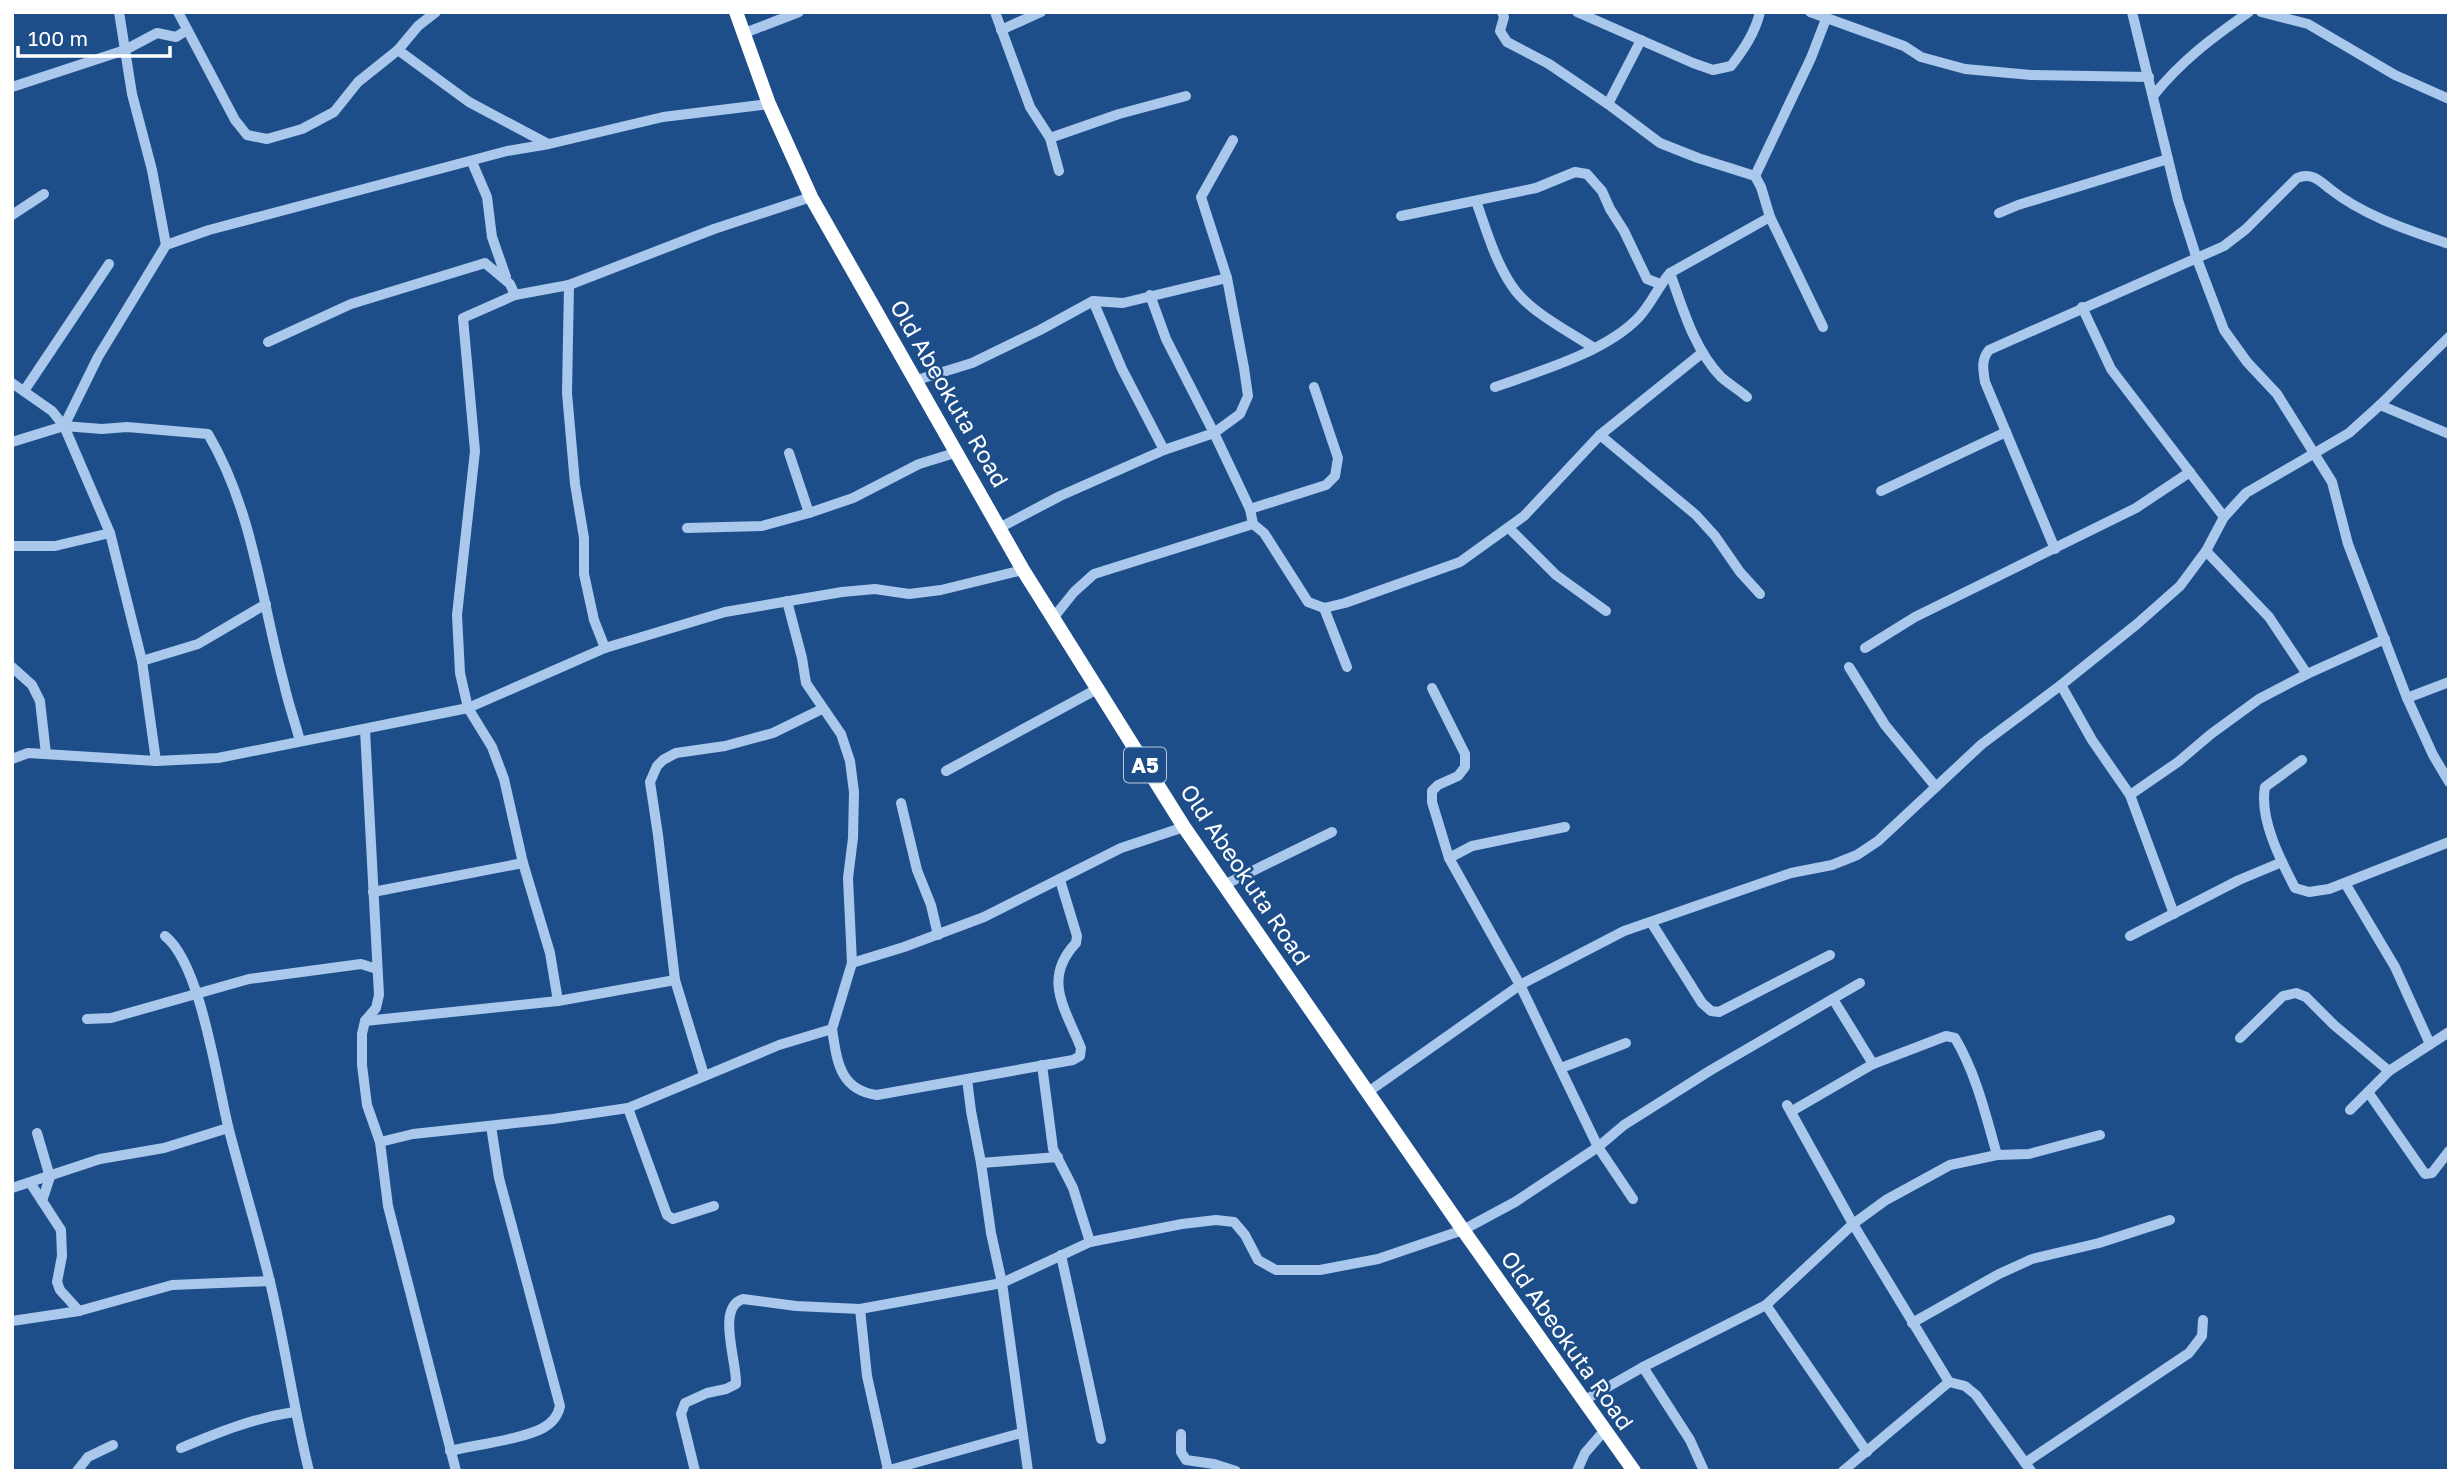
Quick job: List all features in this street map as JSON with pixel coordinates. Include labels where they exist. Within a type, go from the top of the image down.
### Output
[{"type":"highway","name":"Old Abeokuta Road","points":[[736,12],[769,104],[811,197],[1024,570],[1184,827],[1462,1230],[1634,1471]]},
{"type":"street","points":[[119,12],[131,94],[152,170],[166,245]]},
{"type":"street","points":[[178,12],[235,120],[247,135],[267,139],[302,129],[334,112],[358,82],[398,50],[418,26],[436,12]]},
{"type":"street","points":[[742,34],[799,12]]},
{"type":"street","points":[[995,12],[1030,107],[1050,138],[1059,171]]},
{"type":"street","points":[[1001,30],[1041,12]]},
{"type":"street","points":[[1502,12],[1504,17],[1500,31],[1507,42],[1549,64],[1660,142],[1698,158],[1755,176],[1770,216],[1823,327]]},
{"type":"street","points":[[1577,12],[1693,64],[1713,70],[1731,66],[1757,25],[1760,12]]},
{"type":"street","points":[[1810,12],[1904,46],[1921,57],[1965,69],[2031,75],[2150,77]]},
{"type":"street","points":[[2132,12],[2178,200],[2224,330],[2247,362],[2277,394],[2332,482],[2348,544],[2407,698],[2433,755],[2449,782]]},
{"type":"street","points":[[2153,96],[2173,70],[2249,12]]},
{"type":"street","points":[[2260,12],[2308,24],[2395,75],[2449,99]]},
{"type":"street","points":[[1755,176],[1811,58],[1826,19]]},
{"type":"street","points":[[12,87],[125,50],[157,33],[176,37],[187,30]]},
{"type":"street","points":[[1608,104],[1641,40]]},
{"type":"street","points":[[398,50],[469,102],[549,145]]},
{"type":"street","points":[[1050,138],[1119,114],[1186,96]]},
{"type":"street","points":[[64,426],[98,356],[166,245],[209,230],[507,151],[549,145],[663,117],[769,104]]},
{"type":"street","points":[[1001,527],[1060,496],[1164,450],[1214,433],[1240,414],[1248,396],[1227,278],[1201,197],[1233,140]]},
{"type":"street","points":[[1999,213],[2056,192],[2168,159]]},
{"type":"street","points":[[472,162],[487,197],[492,237],[500,264],[515,295]]},
{"type":"street","points":[[1401,216],[1536,188],[1575,172],[1587,174],[1602,191],[1609,209],[1625,230],[1647,278],[1660,284]]},
{"type":"street","points":[[2055,549],[1985,382],[1984,356],[1989,350],[2224,246],[2246,229],[2297,178],[2305,175],[2315,177],[2337,195],[2379,218],[2449,244]]},
{"type":"street","points":[[12,215],[44,194]]},
{"type":"street","points":[[558,1001],[550,953],[523,863],[503,779],[492,747],[468,708],[460,673],[457,615],[475,451],[463,318],[515,295],[569,285],[714,229],[811,197]]},
{"type":"street","points":[[1476,201],[1491,244],[1513,288],[1533,307],[1594,348]]},
{"type":"street","points":[[1495,387],[1594,348],[1623,331],[1640,316],[1660,284],[1671,274],[1770,216]]},
{"type":"street","points":[[268,342],[351,304],[485,263],[510,284]]},
{"type":"street","points":[[24,391],[108,264]]},
{"type":"street","points":[[1671,274],[1685,317],[1702,353],[1722,377],[1747,397]]},
{"type":"street","points":[[916,380],[972,363],[1040,330],[1093,300],[1123,303],[1227,278]]},
{"type":"street","points":[[569,285],[567,393],[573,472],[584,538],[584,574],[594,620],[605,648]]},
{"type":"street","points":[[1150,295],[1166,339],[1250,509],[1253,524],[1264,533],[1308,602],[1324,608],[1460,562],[1524,516],[1600,435],[1702,353]]},
{"type":"street","points":[[1093,300],[1122,369],[1164,450]]},
{"type":"street","points":[[2082,307],[2111,369],[2224,517]]},
{"type":"street","points":[[1368,1092],[1520,985],[1624,931],[1791,873],[1832,864],[1857,855],[1878,841],[1982,744],[2061,685],[2180,586],[2206,551],[2224,517],[2246,493],[2349,433],[2449,337]]},
{"type":"street","points":[[12,383],[52,411],[64,426],[110,533],[142,661],[156,761]]},
{"type":"street","points":[[1250,509],[1326,485],[1335,476],[1338,458],[1314,387]]},
{"type":"street","points":[[2380,405],[2449,434]]},
{"type":"street","points":[[12,442],[64,426],[208,433],[238,495],[283,683],[300,741]]},
{"type":"street","points":[[1881,491],[2006,432]]},
{"type":"street","points":[[1600,435],[1696,515],[1760,594]]},
{"type":"street","points":[[687,528],[762,526],[810,513],[853,499],[919,464],[958,452]]},
{"type":"street","points":[[789,453],[810,513]]},
{"type":"street","points":[[1865,648],[1915,617],[2136,508],[2190,472]]},
{"type":"street","points":[[1054,617],[1074,592],[1094,574],[1253,524]]},
{"type":"street","points":[[1509,528],[1556,575],[1606,611]]},
{"type":"street","points":[[12,545],[55,545],[110,533]]},
{"type":"street","points":[[2206,551],[2269,617],[2307,674]]},
{"type":"street","points":[[12,759],[28,753],[156,761],[218,758],[468,708],[605,648],[726,612],[842,592],[875,589],[909,594],[941,590],[1024,570]]},
{"type":"street","points":[[787,601],[806,683],[821,709],[833,720],[841,734],[850,761],[854,792],[853,838],[848,878],[852,963],[832,1029],[839,1069],[856,1089],[877,1095],[1073,1060],[1080,1056],[1081,1048],[1058,991],[1057,974],[1068,952],[1076,943],[1077,936],[1060,880]]},
{"type":"street","points":[[142,661],[198,644],[266,604]]},
{"type":"street","points":[[1324,608],[1347,667]]},
{"type":"street","points":[[2130,795],[2178,762],[2259,699],[2385,639]]},
{"type":"street","points":[[12,667],[32,685],[40,701],[46,754]]},
{"type":"street","points":[[1849,667],[1885,725],[1936,787]]},
{"type":"street","points":[[2407,698],[2449,682]]},
{"type":"street","points":[[2061,685],[2092,740],[2130,795],[2174,914]]},
{"type":"street","points":[[946,771],[1099,688]]},
{"type":"street","points":[[1433,688],[1465,754],[1465,766],[1458,776],[1438,785],[1432,791],[1432,802],[1449,858],[1520,985],[1598,1147],[1633,1199]]},
{"type":"street","points":[[704,1075],[675,981],[650,782],[657,766],[676,753],[725,746],[773,733],[821,709]]},
{"type":"street","points":[[365,730],[379,995],[376,1008],[365,1021],[362,1034],[362,1065],[367,1104],[380,1143],[388,1206],[456,1471]]},
{"type":"street","points":[[2302,760],[2265,787],[2262,800],[2282,862],[2295,888],[2309,892],[2329,889],[2449,842]]},
{"type":"street","points":[[901,803],[917,870],[931,905],[938,934]]},
{"type":"street","points":[[852,963],[984,917],[1121,848],[1184,827]]},
{"type":"street","points":[[1449,858],[1472,846],[1566,827]]},
{"type":"street","points":[[1224,885],[1332,832]]},
{"type":"street","points":[[2130,936],[2239,880],[2282,862]]},
{"type":"street","points":[[373,892],[523,863]]},
{"type":"street","points":[[2345,883],[2395,967],[2430,1044]]},
{"type":"street","points":[[1651,922],[1702,1003],[1711,1011],[1719,1012],[1830,955]]},
{"type":"street","points":[[165,936],[173,942],[197,992],[228,1128],[270,1281],[309,1471]]},
{"type":"street","points":[[361,964],[376,953]]},
{"type":"street","points":[[87,1019],[111,1018],[150,1009],[197,992],[248,979],[361,964],[377,969]]},
{"type":"street","points":[[365,1021],[558,1001],[675,981]]},
{"type":"street","points":[[695,1471],[681,1413],[685,1403],[736,1384],[728,1319],[732,1305],[743,1299],[860,1309],[1002,1283],[1090,1242],[1216,1220],[1234,1222],[1245,1234],[1258,1259],[1276,1270],[1320,1270],[1378,1259],[1462,1230],[1515,1202],[1598,1147],[1624,1125],[1860,983]]},
{"type":"street","points":[[2240,1038],[2283,996],[2296,993],[2306,997],[2334,1025],[2389,1071]]},
{"type":"street","points":[[1833,999],[1873,1064]]},
{"type":"street","points":[[380,1143],[413,1134],[628,1108],[779,1045],[832,1029]]},
{"type":"street","points":[[2350,1110],[2389,1071],[2449,1032]]},
{"type":"street","points":[[1997,1155],[1981,1100],[1955,1038],[1946,1036],[1873,1064],[1789,1108],[1853,1224],[1949,1382],[1965,1386],[1976,1395],[2028,1467],[2189,1353],[2202,1336],[2203,1320]]},
{"type":"street","points":[[1561,1068],[1626,1043]]},
{"type":"street","points":[[1042,1065],[1049,1130],[1073,1188],[1090,1242]]},
{"type":"street","points":[[967,1079],[991,1233],[1002,1283],[1028,1471]]},
{"type":"street","points":[[2368,1092],[2425,1174],[2432,1173],[2449,1152]]},
{"type":"street","points":[[628,1108],[667,1215],[673,1219],[714,1206]]},
{"type":"street","points":[[450,1451],[535,1431],[553,1420],[559,1413],[560,1406],[499,1178],[491,1126]]},
{"type":"street","points":[[12,1188],[31,1184],[100,1159],[164,1148],[228,1128]]},
{"type":"street","points":[[37,1133],[50,1177],[42,1201]]},
{"type":"street","points":[[1583,1401],[1643,1367],[1766,1305],[1853,1224],[1886,1200],[1950,1165],[1997,1155],[2029,1154],[2100,1135]]},
{"type":"street","points":[[981,1163],[1058,1157]]},
{"type":"street","points":[[31,1184],[61,1232],[62,1256],[58,1286],[79,1311]]},
{"type":"street","points":[[1912,1322],[2032,1259],[2099,1243],[2170,1220]]},
{"type":"street","points":[[1061,1255],[1101,1439]]},
{"type":"street","points":[[12,1321],[79,1311],[172,1285],[270,1281]]},
{"type":"street","points":[[1766,1305],[1867,1452]]},
{"type":"street","points":[[860,1309],[867,1376],[887,1470],[1021,1433]]},
{"type":"street","points":[[1643,1367],[1690,1440],[1704,1471]]},
{"type":"street","points":[[1843,1471],[1949,1382]]},
{"type":"street","points":[[181,1448],[233,1426],[267,1416],[295,1412]]},
{"type":"street","points":[[1577,1471],[1585,1453],[1604,1431]]},
{"type":"street","points":[[1181,1434],[1181,1452],[1186,1460],[1214,1464],[1236,1471]]},
{"type":"street","points":[[77,1471],[89,1457],[113,1445]]}]
